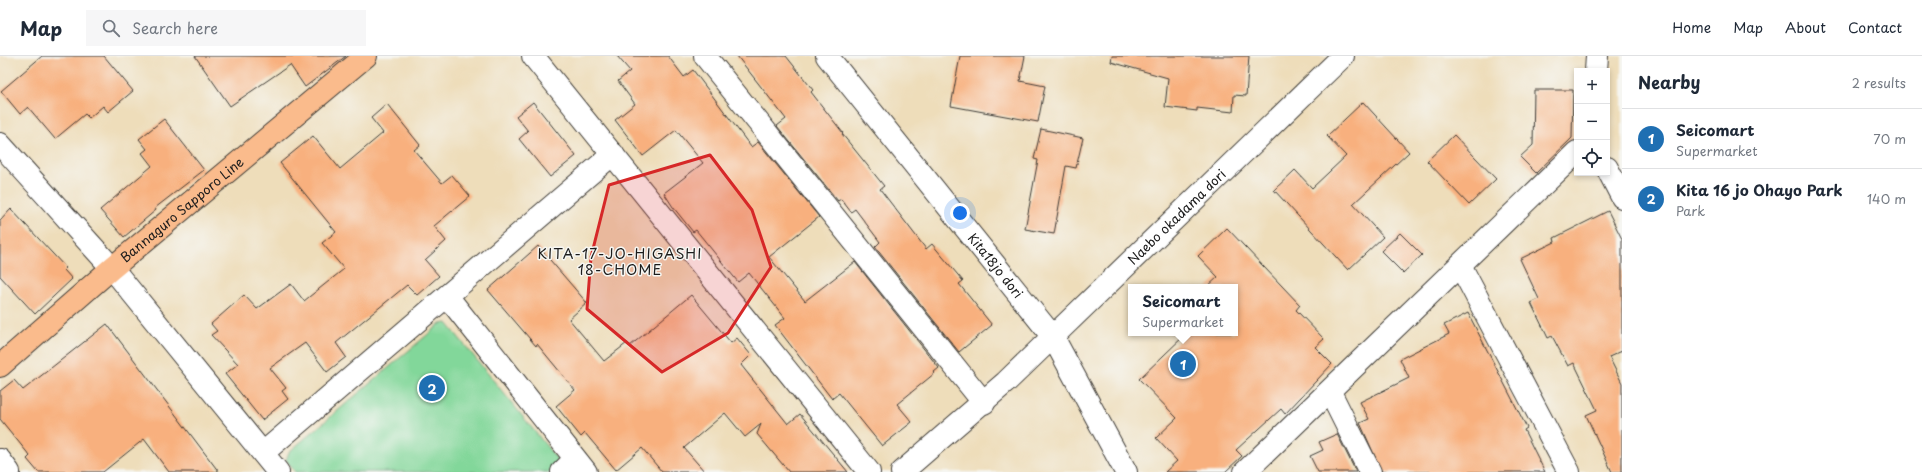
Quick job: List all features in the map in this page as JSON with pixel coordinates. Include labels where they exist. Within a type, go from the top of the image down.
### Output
[{"type":"main road","name":"Bannaguro Sapporo Line","points":[[0,366],[112,268],[366,56]]},
{"type":"street","points":[[534,56],[869,472]]},
{"type":"street","points":[[705,56],[984,403]]},
{"type":"street","name":"Kita18jo dori","points":[[827,56],[1053,337],[1126,472]]},
{"type":"street","name":"Naebo okadama dori","points":[[902,472],[984,403],[1343,56]]},
{"type":"street","points":[[1596,68],[1597,56]]},
{"type":"street","points":[[0,144],[112,268],[278,472]]},
{"type":"street","points":[[263,453],[613,154]]},
{"type":"street","points":[[1245,472],[1330,392],[1574,155]]},
{"type":"street","points":[[1610,174],[1622,197]]},
{"type":"street","points":[[1460,266],[1568,472]]},
{"type":"street","points":[[447,296],[574,468]]},
{"type":"street","points":[[1330,392],[1370,472]]},
{"type":"street","points":[[0,460],[9,472]]},
{"type":"highlighted area","points":[[710,155],[752,210],[771,267],[728,333],[662,372],[587,309],[591,257],[609,185]]},
{"type":"green space","points":[[447,323],[557,459],[555,468],[551,472],[295,472],[286,460],[289,452],[440,324]]},
{"type":"building","points":[[42,56],[104,56],[133,91],[108,112],[103,106],[89,118],[85,114],[55,139],[28,107],[20,114],[1,91]]},
{"type":"building","points":[[195,56],[346,56],[305,87],[290,65],[230,106]]},
{"type":"building","points":[[617,56],[668,56],[684,77],[693,70],[751,147],[758,142],[819,217],[769,257],[805,301],[855,262],[939,368],[897,404],[912,422],[882,446],[839,393],[832,399],[775,325],[785,318],[749,273],[738,282],[696,230],[693,232],[673,207],[664,193],[703,163],[676,130],[643,156],[615,120],[635,104],[618,81],[630,71]]},
{"type":"building","points":[[737,56],[786,56],[813,90],[811,92],[843,133],[842,134],[884,186],[880,189],[926,249],[932,244],[963,281],[959,284],[992,325],[959,352],[875,247],[880,242],[855,209],[851,212],[841,199],[838,201],[777,126],[786,119]]},
{"type":"building","points":[[960,56],[1025,56],[1020,81],[1045,86],[1038,122],[951,106]]},
{"type":"building","points":[[1112,56],[1249,56],[1246,96],[1234,95],[1233,112],[1197,108],[1197,111],[1165,107],[1168,78],[1111,62]]},
{"type":"building","points":[[1534,90],[1573,90],[1572,138],[1536,173],[1520,157],[1533,145]]},
{"type":"building","points":[[533,102],[576,156],[550,177],[519,139],[528,131],[516,116]]},
{"type":"building","points":[[1363,102],[1409,152],[1353,204],[1383,237],[1348,270],[1274,190],[1295,170],[1312,188],[1346,156],[1327,136]]},
{"type":"building","points":[[387,104],[420,145],[414,150],[442,183],[452,175],[470,196],[434,226],[446,241],[425,260],[439,276],[417,295],[407,285],[336,343],[346,357],[327,372],[305,343],[270,368],[286,388],[282,391],[288,399],[262,420],[225,374],[238,364],[211,335],[217,331],[211,324],[244,295],[257,309],[291,284],[304,301],[344,269],[322,243],[336,232],[280,163],[313,136],[340,169],[383,133],[371,118]]},
{"type":"building","points":[[164,119],[204,170],[155,208],[156,210],[124,237],[100,210],[152,166],[142,153],[147,149],[139,139]]},
{"type":"building","points":[[1041,129],[1083,138],[1076,168],[1066,166],[1054,234],[1025,229],[1038,160],[1034,159]]},
{"type":"building","points":[[1454,135],[1496,179],[1469,205],[1427,161]]},
{"type":"building","points":[[11,209],[66,268],[64,270],[72,279],[35,314],[0,276],[0,221]]},
{"type":"building","points":[[1608,211],[1622,239],[1622,351],[1609,357],[1622,383],[1622,472],[1612,472],[1586,415],[1597,410],[1574,363],[1568,366],[1552,336],[1548,338],[1531,303],[1539,299],[1520,259],[1555,242],[1554,238]]},
{"type":"building","points":[[1227,228],[1300,305],[1296,310],[1324,339],[1315,347],[1332,364],[1285,414],[1281,409],[1236,450],[1242,456],[1225,472],[1165,472],[1177,461],[1156,438],[1177,418],[1139,379],[1184,336],[1238,336],[1238,284],[1210,284],[1218,277],[1198,256]]},
{"type":"building","points":[[1400,233],[1422,255],[1403,273],[1381,251]]},
{"type":"building","points":[[538,246],[587,303],[569,319],[604,361],[627,343],[630,346],[691,295],[731,343],[737,338],[751,355],[741,365],[788,424],[800,414],[848,472],[789,472],[757,434],[761,424],[745,437],[725,413],[684,448],[705,472],[662,472],[642,448],[616,470],[585,433],[581,437],[556,406],[575,390],[537,344],[536,346],[488,290]]},
{"type":"building","points":[[1468,313],[1527,428],[1524,430],[1545,472],[1382,472],[1360,423],[1369,419],[1360,402],[1409,378],[1400,359],[1449,334],[1444,325]]},
{"type":"building","points":[[107,324],[219,472],[169,472],[144,439],[103,472],[38,472],[27,459],[30,456],[0,419],[0,391],[14,380],[23,390]]},
{"type":"building","points":[[1337,434],[1356,472],[1318,472],[1310,456],[1323,450],[1319,442]]},
{"type":"place","name":"Seicomart","points":[[1183,364]]},
{"type":"place","name":"Kita 16 jo Ohayo Park","points":[[432,388]]},
{"type":"district","name":"KITA-17-JO-HIGASHI 18-CHOME","points":[[620,262]]}]
